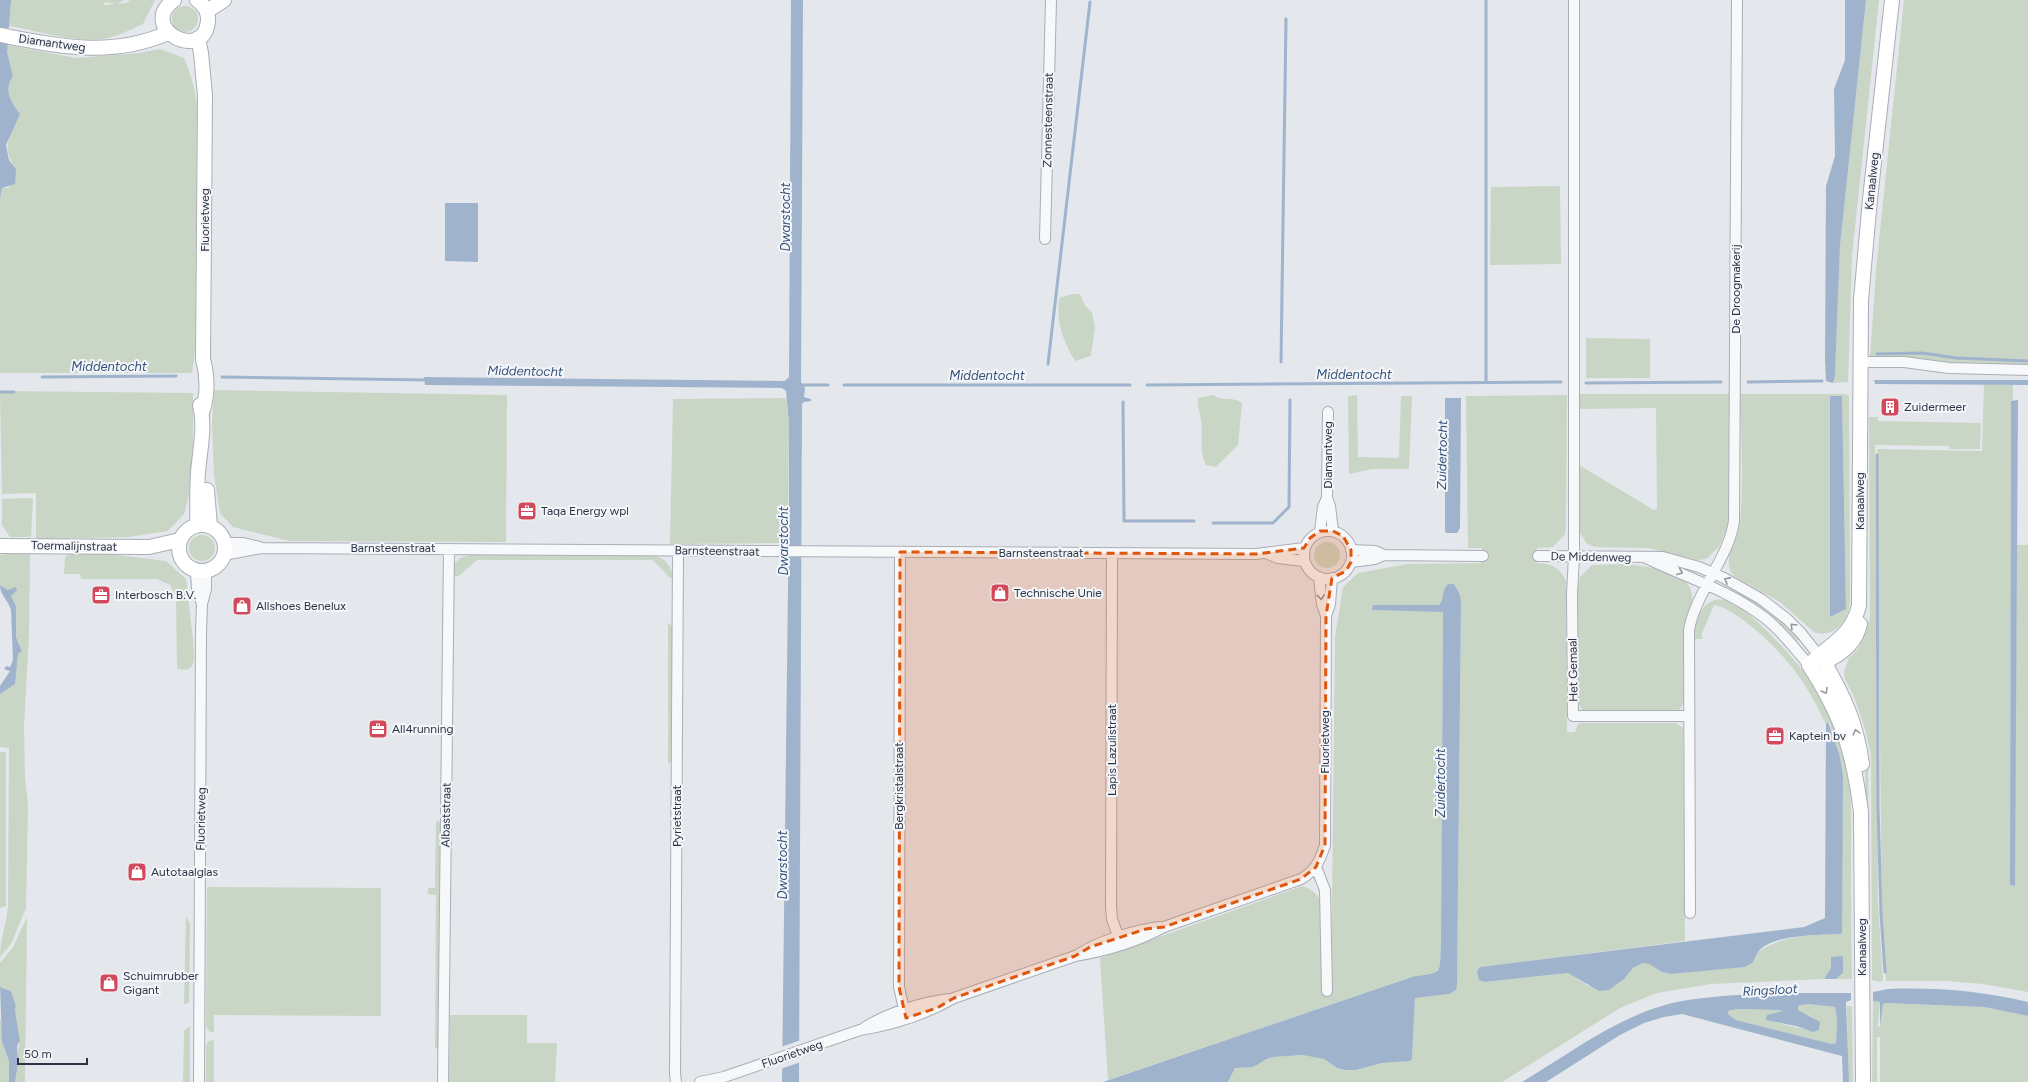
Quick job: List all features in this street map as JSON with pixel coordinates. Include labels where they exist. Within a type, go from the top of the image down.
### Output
[{"type":"street","points":[[174,0],[166,9],[166,28],[175,39],[192,40],[207,26],[202,3],[224,0]]},
{"type":"street","name":"Zonnesteenstraat","points":[[1046,239],[1051,0]]},
{"type":"street","points":[[1574,0],[1574,556]]},
{"type":"street","name":"De Droogmakerij","points":[[1712,573],[1729,540],[1734,521],[1737,0]]},
{"type":"street","name":"Kanaalweg","points":[[1861,812],[1854,766],[1847,737],[1836,712],[1809,665],[1821,658],[1849,629],[1856,618],[1860,592],[1861,300],[1869,207],[1892,0]]},
{"type":"street","name":"Diamantweg","points":[[0,35],[82,49],[105,48],[146,42],[166,28]]},
{"type":"street","name":"Fluorietweg","points":[[192,40],[203,81],[205,113],[203,359],[199,373],[198,387],[202,413],[202,446],[198,463],[203,525]]},
{"type":"street","points":[[1860,362],[1904,362],[1949,368],[2028,370]]},
{"type":"street","name":"Diamantweg","points":[[1328,412],[1327,498],[1330,506],[1333,531]]},
{"type":"street","name":"Diamantweg","points":[[1320,531],[1323,507],[1327,498]]},
{"type":"street","points":[[203,525],[221,534],[224,549],[216,567],[201,571],[185,564],[179,546],[189,528],[203,525]]},
{"type":"street","points":[[1320,531],[1333,531],[1347,540],[1351,550],[1351,562],[1346,571],[1332,578],[1319,577],[1307,568],[1304,561],[1304,548],[1310,538],[1320,531]]},
{"type":"street","name":"Toermalijnstraat","points":[[0,546],[179,546]]},
{"type":"street","name":"Barnsteenstraat","points":[[224,549],[449,548],[783,552],[1268,554],[1304,548]]},
{"type":"street","name":"Albaststraat","points":[[443,1082],[449,548]]},
{"type":"street","points":[[1351,550],[1375,551],[1384,555],[1483,556]]},
{"type":"street","name":"Pyrietstraat","points":[[676,1082],[678,551]]},
{"type":"street","name":"Bergkristalstraat","points":[[900,552],[899,987],[905,1014]]},
{"type":"street","name":"Lapis Lazulistraat","points":[[1112,554],[1111,907],[1120,941]]},
{"type":"street","name":"Barnsteenstraat","points":[[1268,554],[1278,558],[1304,561]]},
{"type":"street","points":[[1351,562],[1375,559],[1384,555]]},
{"type":"street","name":"De Middenweg","points":[[1538,556],[1663,557],[1676,559],[1712,573],[1762,599],[1787,619],[1821,658]]},
{"type":"street","name":"Het Gemaal","points":[[1574,556],[1572,594],[1573,716],[1689,716]]},
{"type":"street","name":"De Middenweg","points":[[1644,557],[1706,584],[1766,619],[1780,632],[1809,665]]},
{"type":"street","name":"Fluorietweg","points":[[199,1082],[202,604],[197,589],[201,571]]},
{"type":"street","points":[[1690,913],[1689,630],[1692,616],[1712,573]]},
{"type":"street","name":"Fluorietweg","points":[[1319,577],[1322,604],[1326,616]]},
{"type":"street","name":"Fluorietweg","points":[[700,1082],[720,1080],[860,1030],[881,1027],[905,1014],[937,1008],[954,998],[1075,956],[1094,953],[1120,941],[1149,935],[1164,926],[1300,879],[1316,867],[1325,845],[1326,616],[1330,604],[1332,578]]},
{"type":"street","name":"Kanaalweg","points":[[1821,658],[1846,700],[1859,743],[1864,786],[1861,812],[1863,1082]]},
{"type":"street","points":[[1316,867],[1326,890],[1327,991]]},
{"type":"highlighted area","points":[[1320,531],[1333,531],[1343,536],[1351,550],[1351,562],[1346,571],[1332,578],[1326,616],[1325,845],[1316,867],[1301,879],[1164,927],[1146,929],[1090,947],[1075,956],[954,998],[937,1008],[906,1018],[899,987],[900,552],[1256,554],[1304,548],[1310,538]]},
{"type":"green space","points":[[11,0],[125,0],[116,4],[126,3],[130,0],[155,0],[143,24],[113,37],[92,40],[56,36],[9,26]],"holes":[[[105,2],[116,4],[104,5]]]},
{"type":"green space","points":[[1866,0],[1879,0],[1852,256],[1848,382],[1833,383],[1835,376],[1840,246]]},
{"type":"green space","points":[[1904,0],[2028,0],[2028,365],[1947,364],[1870,358],[1876,270]]},
{"type":"green space","points":[[185,6],[194,10],[198,19],[194,28],[185,32],[176,28],[172,19],[176,10]]},
{"type":"green space","points":[[7,45],[76,58],[139,53],[160,49],[184,58],[193,83],[197,109],[195,352],[192,373],[0,373],[0,198],[2,188],[9,188],[16,169],[8,154],[8,142],[20,114],[11,100],[8,91],[10,81],[13,76],[7,52]]},
{"type":"green space","points":[[1560,186],[1561,264],[1490,265],[1491,187]]},
{"type":"green space","points":[[1072,294],[1080,294],[1085,306],[1092,312],[1095,327],[1091,356],[1075,361],[1061,331],[1058,307],[1059,298]]},
{"type":"green space","points":[[1586,338],[1650,339],[1650,378],[1586,378]]},
{"type":"green space","points":[[1984,384],[2013,385],[2013,400],[2011,401],[2010,884],[2014,886],[2017,545],[2028,545],[2028,992],[1983,984],[1947,981],[1886,981],[1882,929],[1877,449],[1982,451]]},
{"type":"green space","points":[[214,390],[507,395],[506,542],[290,541],[233,527],[220,513],[214,475],[212,423]]},
{"type":"green space","points":[[0,391],[193,393],[193,456],[189,494],[184,514],[168,531],[128,537],[36,539],[36,493],[2,494]]},
{"type":"green space","points":[[1579,394],[1729,394],[1728,526],[1719,547],[1706,559],[1697,560],[1648,548],[1595,547],[1587,544],[1579,531],[1579,465],[1654,510],[1657,509],[1656,408],[1579,409]]},
{"type":"green space","points":[[1740,394],[1845,394],[1849,396],[1850,602],[1849,609],[1843,622],[1834,631],[1821,634],[1814,632],[1780,602],[1735,577],[1731,571],[1729,557],[1739,530],[1741,507],[1742,475]],"holes":[[[1842,396],[1846,609],[1830,617],[1831,514]]]},
{"type":"green space","points":[[1213,395],[1242,403],[1238,445],[1216,467],[1206,465],[1204,460],[1202,449],[1202,426],[1198,404],[1198,398]]},
{"type":"green space","points":[[1357,395],[1358,457],[1399,458],[1401,396],[1412,396],[1409,469],[1372,469],[1349,474],[1348,396]]},
{"type":"green space","points":[[1567,395],[1565,534],[1553,547],[1537,548],[1537,563],[1555,567],[1561,572],[1566,581],[1567,732],[1575,732],[1578,724],[1582,723],[1676,723],[1683,728],[1685,941],[1480,967],[1485,982],[1569,973],[1588,986],[1615,986],[1624,979],[1633,968],[1643,963],[1649,964],[1662,972],[1671,974],[1748,966],[1756,959],[1758,952],[1777,942],[1798,937],[1841,934],[1839,753],[1829,722],[1826,724],[1809,691],[1794,669],[1766,639],[1746,622],[1731,612],[1714,605],[1702,633],[1702,639],[1693,639],[1695,625],[1701,612],[1710,602],[1717,600],[1725,600],[1735,604],[1746,612],[1773,637],[1798,664],[1818,692],[1829,713],[1841,743],[1848,770],[1850,797],[1852,979],[1836,979],[1843,973],[1831,959],[1831,968],[1824,979],[1711,984],[1657,993],[1620,1008],[1502,1082],[1228,1082],[1235,1068],[1249,1067],[1274,1057],[1302,1055],[1324,1059],[1337,1068],[1345,1070],[1356,1070],[1382,1063],[1410,1061],[1412,1058],[1415,998],[1449,994],[1457,984],[1461,604],[1443,600],[1439,605],[1434,606],[1373,605],[1373,610],[1443,611],[1441,945],[1440,966],[1438,970],[1431,974],[1415,976],[1108,1080],[1100,958],[1302,886],[1315,893],[1322,905],[1322,994],[1331,995],[1335,637],[1343,587],[1358,573],[1408,564],[1481,563],[1482,548],[1468,548],[1466,396]]},
{"type":"green space","points":[[786,398],[789,424],[788,543],[670,544],[673,399]]},
{"type":"green space","points":[[1869,417],[1878,417],[1878,421],[1981,423],[1980,449],[1949,449],[1949,446],[1875,445],[1878,903],[1883,980],[1881,982],[1872,980],[1871,755],[1865,729],[1855,699],[1845,679],[1844,672],[1849,658],[1858,649],[1863,639],[1870,617]]},
{"type":"green space","points":[[2,499],[33,499],[31,537],[10,537],[2,525]]},
{"type":"green space","points":[[202,535],[211,539],[215,548],[211,557],[202,561],[193,557],[189,548],[193,539]]},
{"type":"green space","points":[[1327,542],[1336,546],[1340,555],[1336,564],[1327,568],[1318,564],[1314,555],[1318,546]]},
{"type":"green space","points":[[73,552],[101,553],[166,561],[186,579],[194,648],[192,666],[186,670],[177,669],[176,597],[170,585],[157,579],[81,579],[80,574],[64,574],[65,557]]},
{"type":"green space","points":[[9,553],[30,554],[29,636],[24,725],[25,778],[28,805],[26,908],[11,944],[0,957],[8,907],[9,748],[0,747],[0,694],[12,681],[16,671],[18,654],[22,651],[16,636],[16,606],[11,596],[13,593],[0,585],[0,555]]},
{"type":"green space","points":[[470,555],[652,556],[667,562],[671,569],[673,578],[670,578],[653,560],[477,560],[459,576],[453,576],[454,564],[460,558]]},
{"type":"green space","points":[[1626,564],[1669,572],[1687,583],[1692,591],[1692,602],[1683,632],[1684,698],[1682,706],[1678,711],[1587,713],[1582,710],[1577,700],[1578,586],[1580,577],[1592,565]]},
{"type":"green space","points":[[1739,589],[1756,599],[1801,638],[1798,641],[1766,611],[1735,596]]},
{"type":"green space","points":[[668,624],[672,627],[671,762],[668,764]]},
{"type":"green space","points":[[1847,690],[1861,724],[1868,752],[1870,974],[1868,974],[1865,759],[1844,691]]},
{"type":"green space","points":[[0,752],[6,752],[6,906],[0,908]]},
{"type":"green space","points":[[436,821],[440,822],[439,1047],[435,1049],[436,895],[428,894],[428,888],[435,888]]},
{"type":"green space","points":[[207,887],[381,888],[381,1016],[214,1015],[214,1033],[209,1031],[206,1026]]},
{"type":"green space","points":[[186,916],[190,924],[189,1003],[184,1004]]},
{"type":"green space","points":[[27,917],[25,1082],[15,1082],[17,1055],[20,1043],[15,1010],[16,1006],[11,991],[0,986],[0,963],[13,947]]},
{"type":"green space","points":[[1873,1001],[1880,1002],[1878,1026],[1880,1027],[1883,1004],[1885,1003],[1984,1007],[2028,1016],[2028,1082],[1880,1082],[1880,1037],[1877,1037],[1877,1082],[1872,1082]]},
{"type":"green space","points":[[1808,1004],[1835,1007],[1837,1019],[1836,1043],[1832,1044],[1736,1020],[1727,1014],[1728,1011],[1737,1009],[1782,1010],[1767,1015],[1777,1022],[1813,1032],[1811,1016],[1798,1011],[1798,1006]]},
{"type":"green space","points":[[1847,1006],[1852,1006],[1853,1082],[1848,1082]]},
{"type":"green space","points":[[450,1015],[527,1015],[527,1043],[557,1043],[555,1082],[449,1082]]},
{"type":"green space","points":[[0,1018],[2,1027],[2,1042],[9,1061],[9,1082],[0,1082]]},
{"type":"green space","points":[[190,1026],[190,1082],[183,1082],[184,1031]]},
{"type":"green space","points":[[214,1040],[214,1082],[206,1082],[206,1045],[209,1041]]},
{"type":"water","points":[[0,0],[11,0],[7,52],[13,76],[10,81],[8,91],[11,100],[20,114],[6,145],[9,160],[16,169],[15,184],[2,188],[0,198]]},
{"type":"water","points":[[791,0],[803,0],[801,382],[805,388],[804,397],[811,399],[811,401],[804,402],[802,404],[799,1082],[782,1082],[789,504],[789,424],[786,391],[782,388],[425,385],[424,377],[785,381],[789,377]]},
{"type":"water","points":[[1845,0],[1866,0],[1840,246],[1835,376],[1833,383],[1826,381],[1825,361],[1826,186],[1835,156],[1834,89],[1845,60]]},
{"type":"water","points":[[445,203],[478,203],[478,262],[445,261]]},
{"type":"water","points":[[1874,380],[2028,380],[2028,385],[1875,384]]},
{"type":"water","points":[[1830,396],[1842,396],[1846,609],[1830,617]]},
{"type":"water","points":[[1445,398],[1461,398],[1460,528],[1457,533],[1446,533],[1445,531]]},
{"type":"water","points":[[2018,400],[2015,886],[2010,885],[2011,401]]},
{"type":"water","points":[[1448,584],[1454,584],[1460,595],[1461,604],[1457,984],[1456,990],[1449,994],[1415,998],[1412,1059],[1410,1061],[1382,1063],[1356,1070],[1345,1070],[1337,1068],[1324,1059],[1302,1055],[1274,1057],[1267,1059],[1253,1067],[1235,1068],[1228,1082],[1103,1082],[1415,976],[1431,974],[1438,970],[1440,966],[1441,945],[1443,612],[1372,610],[1373,605],[1439,605],[1442,600],[1444,589]]},
{"type":"water","points":[[0,585],[8,590],[16,587],[17,590],[11,596],[16,606],[16,637],[22,651],[18,654],[15,684],[0,694],[0,686],[10,671],[4,668],[7,666],[10,667],[13,660],[11,610],[1,592]]},
{"type":"water","points":[[1828,722],[1839,753],[1843,775],[1841,934],[1809,935],[1774,942],[1764,946],[1758,952],[1752,963],[1745,967],[1671,974],[1662,972],[1649,964],[1643,963],[1633,968],[1624,979],[1609,990],[1599,991],[1568,973],[1485,982],[1479,980],[1477,971],[1480,967],[1804,927],[1825,918],[1826,724]]},
{"type":"water","points":[[1831,957],[1843,957],[1843,973],[1836,979],[1824,979],[1831,968]]},
{"type":"water","points":[[0,986],[11,991],[16,1006],[15,1010],[20,1041],[17,1046],[18,1062],[15,1082],[9,1082],[9,1061],[2,1042]]},
{"type":"water","points":[[1888,989],[1958,991],[2011,998],[2028,1002],[2028,1016],[1984,1007],[1885,1003],[1883,1004],[1880,1027],[1880,1002],[1873,1001],[1873,992]]},
{"type":"water","points":[[1789,993],[1851,993],[1851,1000],[1846,1002],[1849,1082],[1843,1082],[1842,1056],[1682,1014],[1664,1017],[1644,1023],[1620,1035],[1546,1082],[1522,1082],[1581,1045],[1622,1022],[1644,1012],[1665,1005],[1700,998]],"holes":[[[1808,1004],[1835,1007],[1837,1019],[1836,1043],[1832,1044],[1736,1020],[1728,1014],[1728,1011],[1737,1009],[1781,1010],[1782,1011],[1767,1015],[1766,1020],[1796,1026],[1813,1032],[1819,1030],[1820,1022],[1798,1010],[1798,1006]]]},
{"type":"pier","points":[[801,1040],[801,1062],[780,1069],[781,1047]]},
{"type":"waterway","points":[[1486,0],[1486,382]]},
{"type":"waterway","points":[[1048,364],[1090,2]]},
{"type":"waterway","points":[[1281,362],[1286,19]]},
{"type":"waterway","points":[[1877,354],[1922,353],[1956,358],[2028,361]]},
{"type":"waterway","name":"Middentocht","points":[[42,377],[176,376]]},
{"type":"waterway","name":"Middentocht","points":[[222,377],[428,380]]},
{"type":"waterway","name":"Middentocht","points":[[1748,382],[1822,381]]},
{"type":"waterway","name":"Middentocht","points":[[1147,385],[1561,382]]},
{"type":"waterway","name":"Middentocht","points":[[1586,383],[1721,382]]},
{"type":"waterway","name":"Middentocht","points":[[800,385],[828,385]]},
{"type":"waterway","name":"Middentocht","points":[[844,385],[1130,385]]},
{"type":"waterway","name":"Middentocht","points":[[0,392],[14,392]]},
{"type":"waterway","points":[[1213,523],[1273,523],[1289,507],[1290,400]]},
{"type":"waterway","points":[[1123,402],[1124,521],[1194,521]]},
{"type":"waterway","points":[[1877,455],[1878,806],[1881,914],[1885,972]]},
{"type":"place","name":"Zuidermeer","points":[[1890,407]]},
{"type":"place","name":"Taqa Energy wpl","points":[[527,511]]},
{"type":"place","name":"Technische Unie","points":[[1000,593]]},
{"type":"place","name":"Interbosch B.V.","points":[[101,595]]},
{"type":"place","name":"Allshoes Benelux","points":[[242,606]]},
{"type":"place","name":"All4running","points":[[378,729]]},
{"type":"place","name":"Kaptein bv","points":[[1775,736]]},
{"type":"place","name":"Autotaalglas","points":[[137,872]]},
{"type":"place","name":"Schuimrubber Gigant","points":[[109,983]]},
{"type":"water label","name":"Dwarstocht","points":[[785,217]]},
{"type":"water label","name":"Zuidertocht","points":[[1442,455]]},
{"type":"water label","name":"Dwarstocht","points":[[783,541]]},
{"type":"water label","name":"Zuidertocht","points":[[1440,783]]},
{"type":"water label","name":"Dwarstocht","points":[[782,865]]},
{"type":"water label","name":"Ringsloot","points":[[1770,990]]}]
